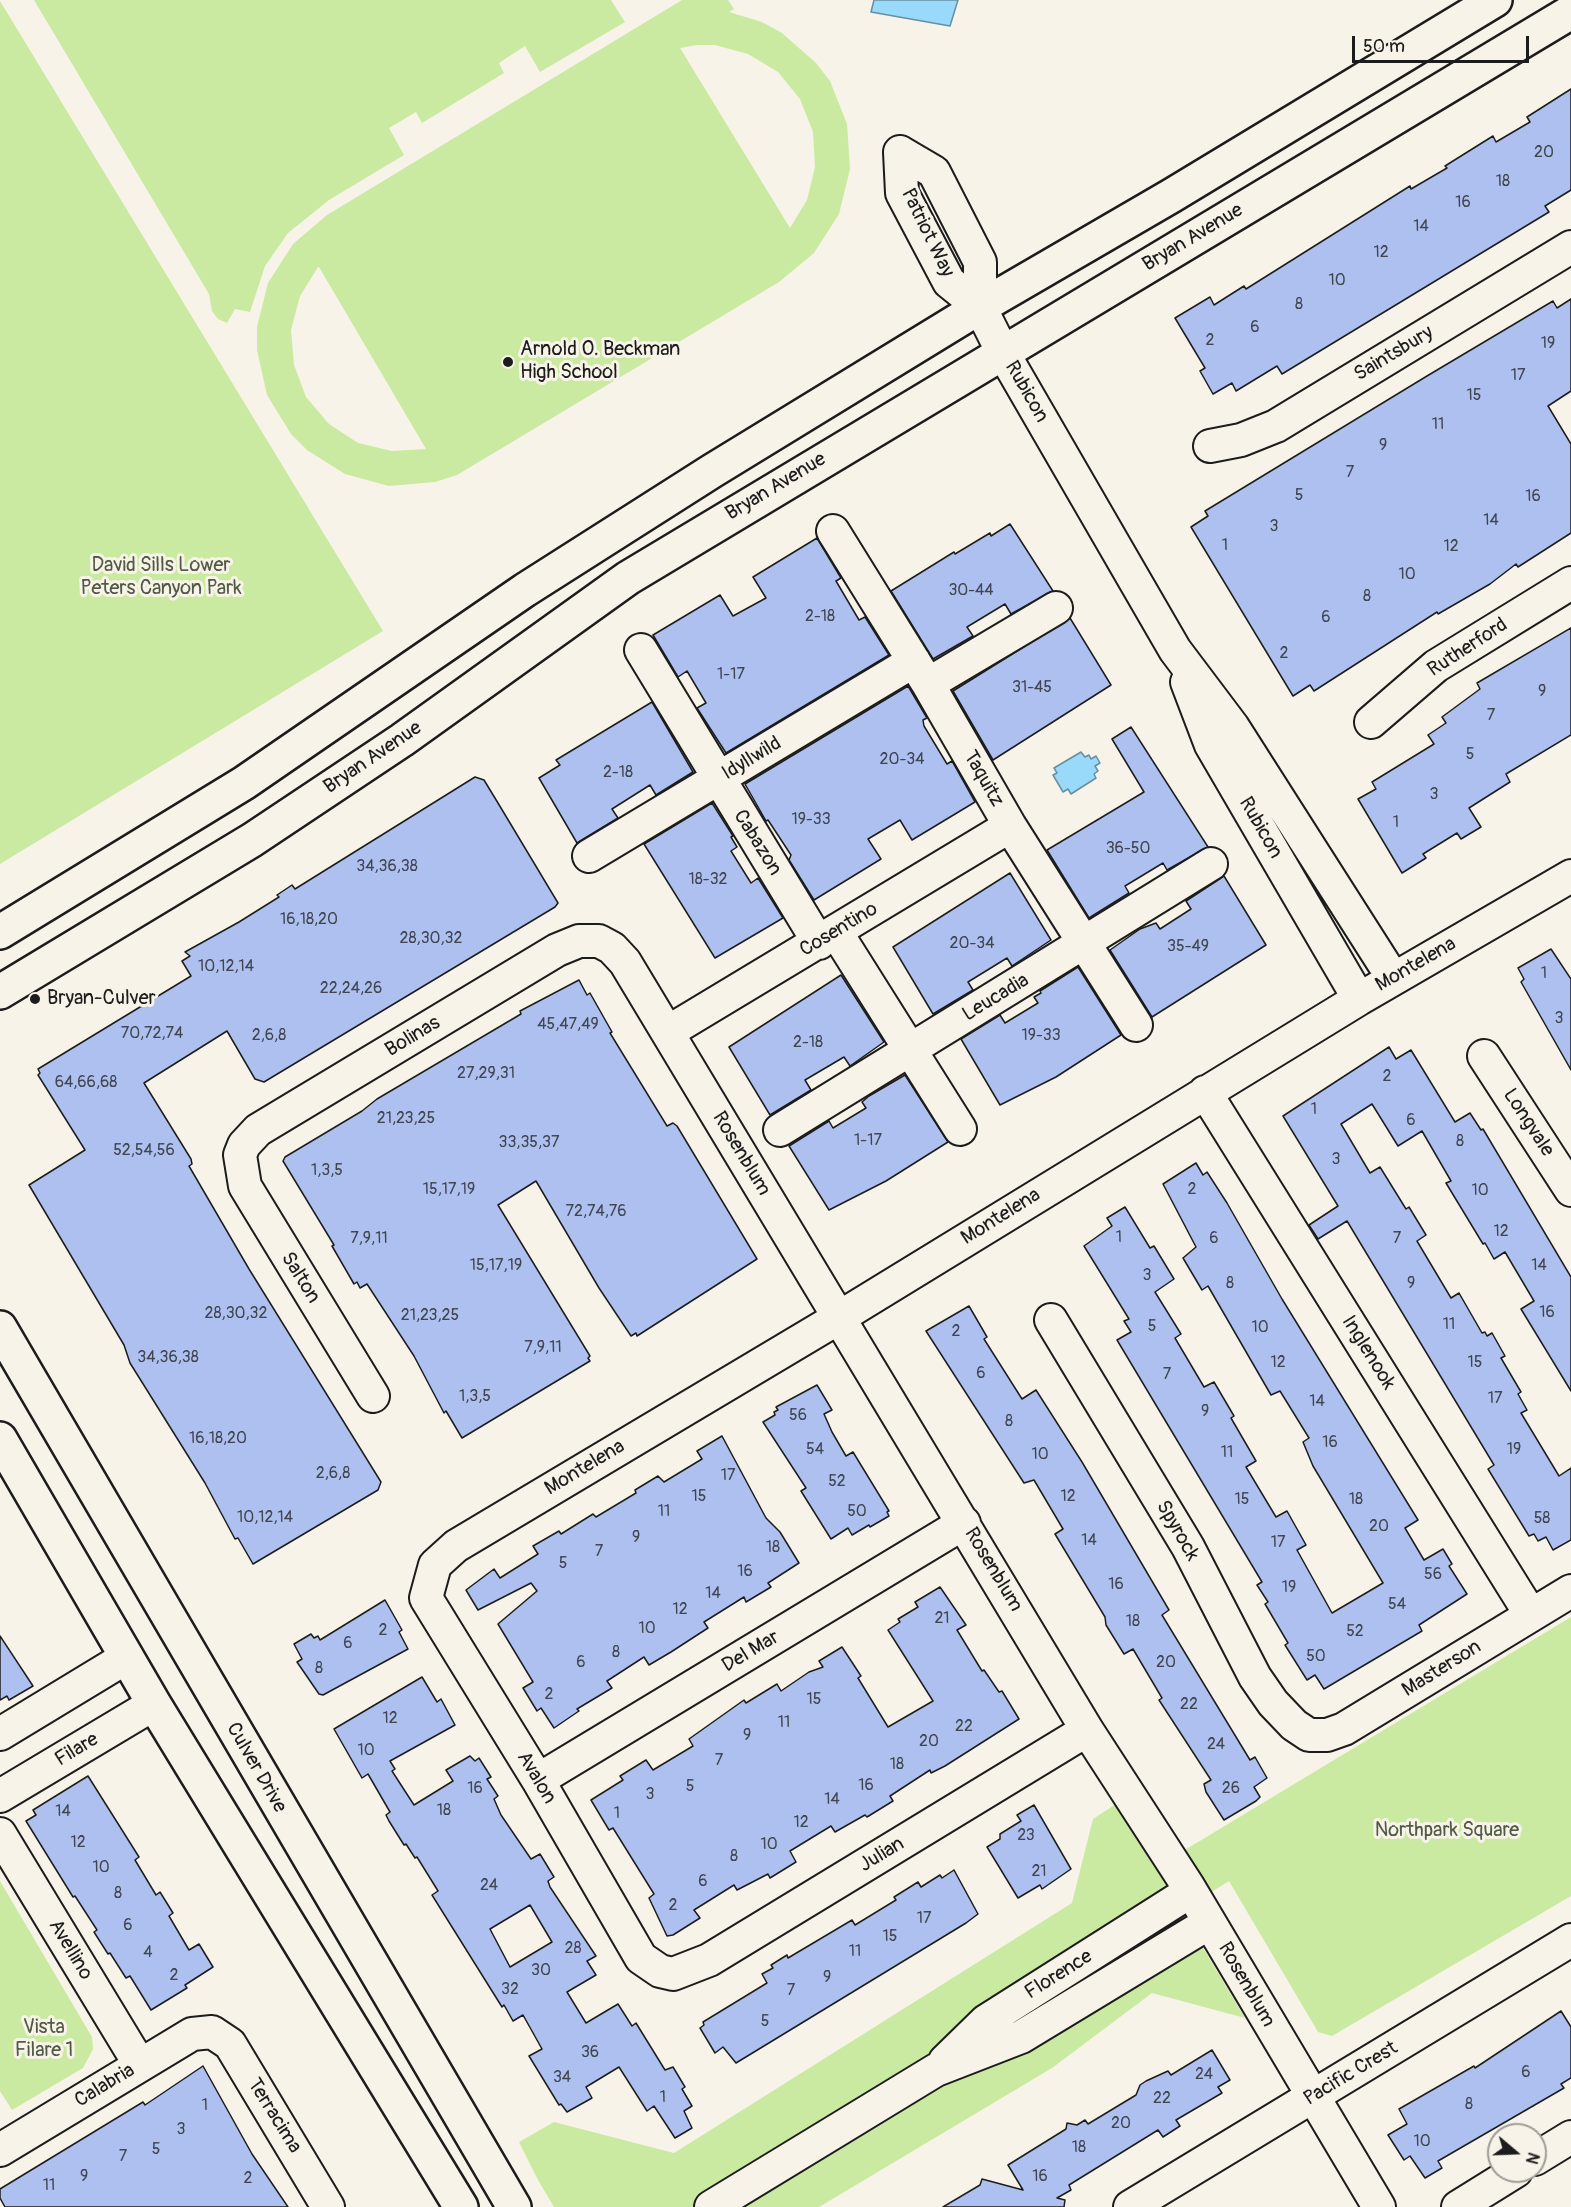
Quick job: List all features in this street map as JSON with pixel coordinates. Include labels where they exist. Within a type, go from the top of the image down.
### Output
[{"type":"main road","points":[[0,932],[182,822],[525,590],[712,471],[980,307],[1171,196],[1495,0]]},
{"type":"main road","name":"Bryan Avenue","points":[[0,992],[252,840],[402,740],[628,578],[1002,351],[1571,12]]},
{"type":"main road","name":"Culver Drive","points":[[0,1328],[514,2207]]},
{"type":"main road","points":[[0,1439],[154,1704],[461,2207]]},
{"type":"street","name":"Saintsbury","points":[[1210,446],[1241,440],[1276,426],[1571,247]]},
{"type":"street","points":[[980,307],[1002,351]]},
{"type":"street","name":"Rubicon","points":[[1002,351],[1174,650],[1246,746],[1394,978]]},
{"type":"street","name":"Taquitz","points":[[833,531],[921,673],[1010,826],[1136,1024]]},
{"type":"street","name":"Rutherford","points":[[1371,722],[1436,666],[1571,584]]},
{"type":"street","name":"Idyllwild","points":[[589,856],[718,779],[921,673],[1056,608]]},
{"type":"street","name":"Cabazon","points":[[641,650],[718,779],[827,938],[910,1050],[960,1128]]},
{"type":"street","name":"Rubicon","points":[[1174,650],[1211,745],[1359,999]]},
{"type":"street","name":"Cosentino","points":[[668,1032],[1010,826]]},
{"type":"street","name":"Leucadia","points":[[780,1130],[1084,945],[1211,864]]},
{"type":"street","name":"Montelena","points":[[435,1565],[456,1546],[840,1317],[1359,999],[1571,876]]},
{"type":"street","name":"Bolinas","points":[[240,1155],[244,1145],[258,1130],[502,983],[579,941],[599,942]]},
{"type":"street","name":"Rosenblum","points":[[599,942],[612,948],[625,962],[1088,1730],[1191,1891],[1312,2098],[1379,2207]]},
{"type":"street","name":"Longvale","points":[[1484,1056],[1571,1190]]},
{"type":"street","name":"Inglenook","points":[[1205,1092],[1531,1615]]},
{"type":"street","name":"Salton","points":[[240,1155],[245,1186],[373,1396]]},
{"type":"street","name":"Spyrock","points":[[1051,1320],[1188,1547],[1256,1677],[1273,1703],[1294,1725],[1309,1735]]},
{"type":"street","name":"Del Mar","points":[[538,1780],[964,1523]]},
{"type":"street","name":"Avalon","points":[[435,1565],[426,1598],[538,1780],[641,1958],[660,1971],[674,1974]]},
{"type":"street","name":"Masterson","points":[[1309,1735],[1327,1735],[1344,1730],[1571,1591]]},
{"type":"street","points":[[0,1734],[127,1657]]},
{"type":"street","name":"Filare","points":[[0,1796],[154,1704]]},
{"type":"street","name":"Julian","points":[[674,1974],[709,1960],[1088,1730]]},
{"type":"street","name":"Avellino","points":[[0,1834],[140,2065]]},
{"type":"street","name":"Florence","points":[[936,2070],[986,2020],[1191,1891]]},
{"type":"street","name":"Florence","points":[[711,2207],[936,2070],[1021,2037],[1209,1923]]},
{"type":"street","name":"Pacific Crest","points":[[1130,2207],[1571,1940]]},
{"type":"street","name":"Calabria","points":[[0,2150],[192,2034],[212,2032]]},
{"type":"street","name":"Terracima","points":[[212,2032],[230,2044],[328,2207]]},
{"type":"street","points":[[1547,2152],[1571,2137]]},
{"type":"street","points":[[1458,2207],[1497,2183]]},
{"type":"green space","points":[[34,0],[611,0],[625,22],[540,72],[525,46],[499,63],[504,73],[422,123],[416,112],[389,128],[404,155],[329,200],[288,233],[265,266],[250,312],[235,309],[227,323],[218,319],[212,311],[209,294]]},
{"type":"green space","points":[[682,0],[728,0],[734,9],[729,12],[762,22],[782,33],[816,63],[830,81],[847,124],[850,169],[839,214],[814,253],[779,282],[457,475],[435,482],[389,486],[345,474],[307,450],[291,434],[267,395],[257,350],[257,327],[268,283],[293,244],[327,215]],"holes":[[[715,45],[748,54],[778,72],[800,99],[813,132],[815,167],[807,200],[790,228],[680,48]],[[319,267],[426,449],[392,451],[358,443],[329,424],[306,397],[294,365],[291,330],[300,296]]]},
{"type":"green space","name":"David Sills Lower Peters Canyon Park","points":[[0,1],[383,631],[0,864]]},
{"type":"green space","name":"Northpark Square","points":[[1571,1617],[1571,1896],[1332,2036],[1318,2032],[1229,1881],[1181,1911],[1245,2018],[1152,1993],[1052,2068],[819,2207],[554,2207],[538,2180],[519,2142],[554,2122],[674,2153],[1072,1903],[1093,1819],[1116,1804],[1155,1868]]},
{"type":"green space","name":"Vista Filare 1","points":[[0,1881],[92,2037],[93,2049],[83,2068],[12,2110],[0,2091]]},
{"type":"water","points":[[874,0],[958,0],[950,26],[871,12]]},
{"type":"water","points":[[1081,752],[1085,757],[1089,755],[1091,759],[1096,756],[1100,763],[1095,766],[1098,771],[1094,774],[1096,778],[1071,794],[1068,789],[1063,792],[1053,775],[1057,773],[1054,768]]},
{"type":"building","points":[[1571,89],[1571,190],[1545,206],[1549,212],[1282,374],[1277,366],[1236,391],[1232,383],[1213,394],[1200,371],[1205,368],[1175,318],[1210,297],[1214,305],[1244,286],[1246,289],[1410,186],[1411,189],[1447,168],[1445,166],[1493,136],[1496,142],[1530,122],[1527,117]]},
{"type":"building","points":[[1571,299],[1571,391],[1548,406],[1571,444],[1571,533],[1518,567],[1516,564],[1490,584],[1438,614],[1437,612],[1314,691],[1310,685],[1293,696],[1191,527],[1208,516],[1205,511],[1427,376],[1553,301],[1557,308]]},
{"type":"building","points":[[1010,524],[1053,591],[1011,614],[1005,604],[967,627],[973,636],[933,659],[891,591],[954,552],[955,554],[990,533],[991,536]]},
{"type":"building","points":[[817,538],[841,578],[836,581],[859,620],[865,617],[889,655],[726,753],[697,708],[706,703],[687,671],[678,677],[653,635],[720,595],[733,616],[766,598],[753,577]]},
{"type":"building","points":[[1070,618],[1111,685],[993,760],[953,691]]},
{"type":"building","points":[[1571,628],[1571,735],[1506,774],[1510,782],[1469,808],[1481,827],[1461,839],[1457,833],[1423,854],[1426,858],[1402,873],[1358,799],[1376,789],[1372,782],[1434,744],[1428,735],[1446,723],[1442,717],[1480,689],[1477,683]]},
{"type":"building","points":[[908,686],[927,718],[923,720],[924,726],[947,764],[952,761],[975,802],[912,840],[900,820],[868,839],[881,859],[814,900],[789,860],[791,855],[768,820],[766,821],[745,784]]},
{"type":"building","points":[[652,702],[693,772],[656,795],[650,785],[612,809],[618,818],[577,843],[539,778],[560,765],[556,760]]},
{"type":"building","points":[[1131,727],[1208,847],[1167,870],[1163,863],[1125,886],[1129,893],[1089,918],[1047,850],[1144,792],[1112,739]]},
{"type":"building","points":[[475,777],[484,780],[558,903],[555,907],[264,1082],[255,1079],[227,1031],[144,1083],[191,1159],[192,1164],[189,1166],[249,1269],[381,1482],[378,1490],[253,1564],[238,1538],[235,1539],[205,1483],[130,1363],[124,1345],[29,1185],[85,1150],[38,1075],[40,1073],[38,1069],[191,976],[182,961],[190,956],[185,952],[279,897],[277,895],[292,885],[295,889]]},
{"type":"building","points":[[712,803],[733,836],[731,837],[737,847],[731,851],[751,883],[758,878],[783,918],[715,958],[644,844]]},
{"type":"building","points":[[1010,873],[1051,940],[1012,966],[1007,958],[968,982],[973,990],[933,1014],[893,947]]},
{"type":"building","points":[[1224,876],[1266,945],[1152,1017],[1110,950],[1140,929],[1156,923],[1160,929],[1191,909],[1186,901]]},
{"type":"building","points":[[1551,949],[1571,979],[1571,1070],[1521,982],[1524,979],[1518,968]]},
{"type":"building","points":[[1078,967],[1121,1035],[1056,1077],[1000,1105],[961,1039],[1000,1015],[1005,1023],[1038,1003],[1034,997],[1041,993],[1040,991]]},
{"type":"building","points":[[841,975],[884,1042],[850,1066],[844,1057],[805,1080],[811,1090],[770,1115],[729,1047]]},
{"type":"building","points":[[579,980],[587,995],[590,993],[612,1032],[610,1033],[667,1126],[673,1123],[677,1126],[757,1259],[637,1336],[636,1333],[631,1336],[599,1288],[536,1181],[498,1205],[590,1356],[588,1358],[590,1361],[462,1438],[446,1411],[444,1413],[414,1356],[367,1284],[360,1288],[357,1282],[354,1284],[332,1246],[334,1245],[283,1161],[285,1157],[362,1111],[377,1099],[521,1014],[520,1011]]},
{"type":"building","points":[[1389,1047],[1396,1059],[1411,1050],[1455,1122],[1470,1113],[1481,1130],[1483,1129],[1571,1277],[1571,1391],[1521,1309],[1534,1301],[1505,1252],[1494,1259],[1485,1243],[1483,1244],[1446,1183],[1451,1181],[1422,1131],[1398,1146],[1372,1104],[1341,1124],[1370,1173],[1380,1167],[1406,1209],[1409,1207],[1426,1235],[1417,1241],[1451,1298],[1459,1293],[1482,1333],[1485,1332],[1487,1336],[1492,1333],[1505,1356],[1501,1358],[1521,1392],[1518,1394],[1527,1410],[1521,1413],[1559,1476],[1571,1468],[1571,1540],[1553,1550],[1546,1537],[1538,1541],[1534,1534],[1529,1536],[1488,1469],[1494,1465],[1347,1221],[1318,1239],[1309,1225],[1338,1206],[1283,1116]]},
{"type":"building","points":[[905,1075],[948,1142],[886,1181],[829,1210],[789,1146],[829,1121],[833,1128],[866,1108],[862,1102],[869,1096]]},
{"type":"building","points":[[1196,1163],[1203,1175],[1207,1172],[1227,1203],[1282,1299],[1418,1520],[1405,1528],[1424,1560],[1443,1549],[1452,1564],[1449,1566],[1467,1594],[1419,1625],[1422,1631],[1324,1689],[1315,1675],[1307,1680],[1285,1645],[1288,1643],[1265,1604],[1268,1602],[1257,1585],[1262,1582],[1117,1340],[1131,1332],[1124,1321],[1129,1319],[1084,1246],[1112,1226],[1107,1218],[1125,1207],[1150,1248],[1154,1246],[1174,1279],[1155,1292],[1181,1334],[1175,1338],[1204,1387],[1214,1382],[1234,1416],[1231,1418],[1256,1461],[1246,1467],[1276,1517],[1287,1511],[1306,1545],[1297,1550],[1332,1613],[1383,1583],[1313,1466],[1303,1442],[1309,1438],[1280,1391],[1271,1395],[1208,1286],[1202,1290],[1183,1258],[1196,1247],[1163,1184]]},
{"type":"building","points":[[969,1306],[987,1337],[984,1339],[1022,1399],[1036,1390],[1082,1462],[1169,1610],[1162,1615],[1250,1760],[1255,1757],[1267,1778],[1254,1787],[1260,1797],[1256,1801],[1224,1820],[1206,1792],[1204,1784],[1211,1780],[1159,1700],[1162,1698],[1133,1649],[1124,1654],[1106,1625],[1105,1617],[1055,1534],[1063,1529],[1034,1480],[1024,1483],[926,1331]]},
{"type":"building","points":[[817,1385],[832,1410],[824,1414],[832,1432],[846,1456],[853,1452],[889,1511],[887,1512],[889,1516],[870,1527],[869,1525],[852,1535],[848,1528],[831,1539],[801,1491],[806,1488],[763,1422],[775,1415],[774,1412],[778,1410],[776,1407]]},
{"type":"building","points":[[722,1436],[766,1518],[780,1532],[799,1563],[768,1583],[771,1587],[746,1602],[744,1597],[704,1622],[708,1628],[671,1652],[649,1665],[644,1657],[607,1681],[612,1688],[577,1709],[579,1711],[554,1728],[541,1708],[537,1711],[523,1688],[533,1682],[498,1624],[537,1591],[531,1583],[478,1610],[466,1590],[494,1569],[500,1578],[538,1554],[533,1546],[559,1531],[561,1534],[593,1514],[596,1517],[636,1493],[635,1490],[658,1476],[664,1482],[702,1459],[697,1451]]},
{"type":"building","points":[[940,1587],[966,1625],[957,1630],[982,1671],[984,1670],[999,1692],[1002,1691],[1019,1719],[945,1766],[931,1773],[930,1770],[890,1796],[893,1801],[867,1817],[865,1815],[835,1832],[831,1826],[790,1851],[796,1862],[770,1878],[768,1874],[737,1890],[734,1885],[694,1910],[700,1918],[673,1935],[667,1936],[649,1898],[654,1894],[613,1828],[609,1830],[591,1800],[623,1780],[620,1776],[646,1760],[653,1770],[693,1746],[689,1739],[744,1700],[746,1703],[777,1684],[781,1691],[809,1672],[823,1667],[819,1661],[842,1647],[861,1676],[858,1678],[888,1727],[933,1701],[888,1630],[900,1622],[898,1619],[918,1607],[915,1602]]},
{"type":"building","points":[[385,1600],[402,1630],[399,1632],[408,1649],[323,1695],[319,1694],[297,1662],[302,1659],[294,1644],[311,1634],[314,1638],[318,1636],[320,1640]]},
{"type":"building","points":[[0,1636],[33,1686],[9,1700],[7,1696],[0,1700]]},
{"type":"building","points":[[422,1677],[437,1702],[441,1699],[455,1725],[390,1761],[395,1769],[392,1771],[414,1805],[453,1781],[446,1770],[470,1756],[475,1761],[479,1758],[491,1777],[487,1779],[498,1796],[494,1799],[501,1815],[531,1859],[540,1854],[554,1877],[548,1881],[550,1887],[596,1956],[587,1961],[596,1975],[567,1992],[586,2023],[618,2004],[632,2026],[636,2023],[665,2070],[673,2067],[685,2087],[682,2089],[692,2106],[684,2111],[692,2128],[675,2138],[654,2106],[647,2111],[619,2067],[586,2087],[592,2098],[567,2112],[561,2104],[559,2105],[529,2056],[542,2049],[523,2015],[513,2021],[504,2005],[502,2007],[432,1895],[438,1891],[417,1857],[415,1858],[406,1844],[404,1845],[389,1821],[386,1815],[390,1812],[368,1774],[362,1778],[334,1729]],"holes":[[[530,1905],[552,1942],[510,1967],[490,1929]]]},
{"type":"building","points":[[88,1776],[139,1857],[135,1860],[156,1895],[160,1892],[173,1913],[169,1916],[189,1950],[199,1944],[213,1967],[185,1985],[187,1988],[151,2010],[130,1976],[126,1978],[110,1953],[108,1954],[94,1932],[97,1930],[75,1896],[73,1897],[26,1821],[36,1815],[33,1810]]},
{"type":"building","points":[[1034,1805],[1071,1869],[1042,1889],[1040,1885],[1018,1898],[987,1847],[1000,1839],[1000,1834],[1021,1821],[1017,1815]]},
{"type":"building","points":[[954,1870],[978,1914],[736,2063],[723,2047],[715,2053],[700,2028],[704,2025],[703,2022],[767,1983],[762,1974],[773,1968],[771,1965],[787,1955],[788,1958],[852,1920],[855,1925],[896,1900],[894,1897],[918,1882],[921,1887],[940,1875],[942,1878]]},
{"type":"building","points":[[1561,2011],[1571,2027],[1571,2078],[1561,2084],[1564,2088],[1504,2123],[1487,2123],[1487,2133],[1438,2161],[1442,2168],[1425,2178],[1410,2156],[1404,2160],[1388,2135],[1407,2124],[1399,2109],[1474,2066],[1475,2068]]},
{"type":"building","points":[[1212,2050],[1230,2080],[1218,2087],[1222,2093],[1176,2120],[1180,2126],[1163,2137],[1158,2130],[1069,2185],[1071,2190],[1057,2198],[1065,2200],[1064,2207],[943,2207],[980,2185],[982,2179],[1023,2190],[1008,2165],[1066,2129],[1067,2123],[1077,2125],[1085,2120],[1088,2124],[1136,2095],[1140,2085],[1146,2081],[1168,2071],[1171,2075]]},
{"type":"building","points":[[203,2066],[252,2154],[288,2207],[5,2207],[0,2198],[0,2189],[143,2102],[145,2105]]},
{"type":"place","name":"Arnold O. Beckman High School","points":[[508,362]]},
{"type":"place","name":"Bryan-Culver","points":[[35,999]]}]
